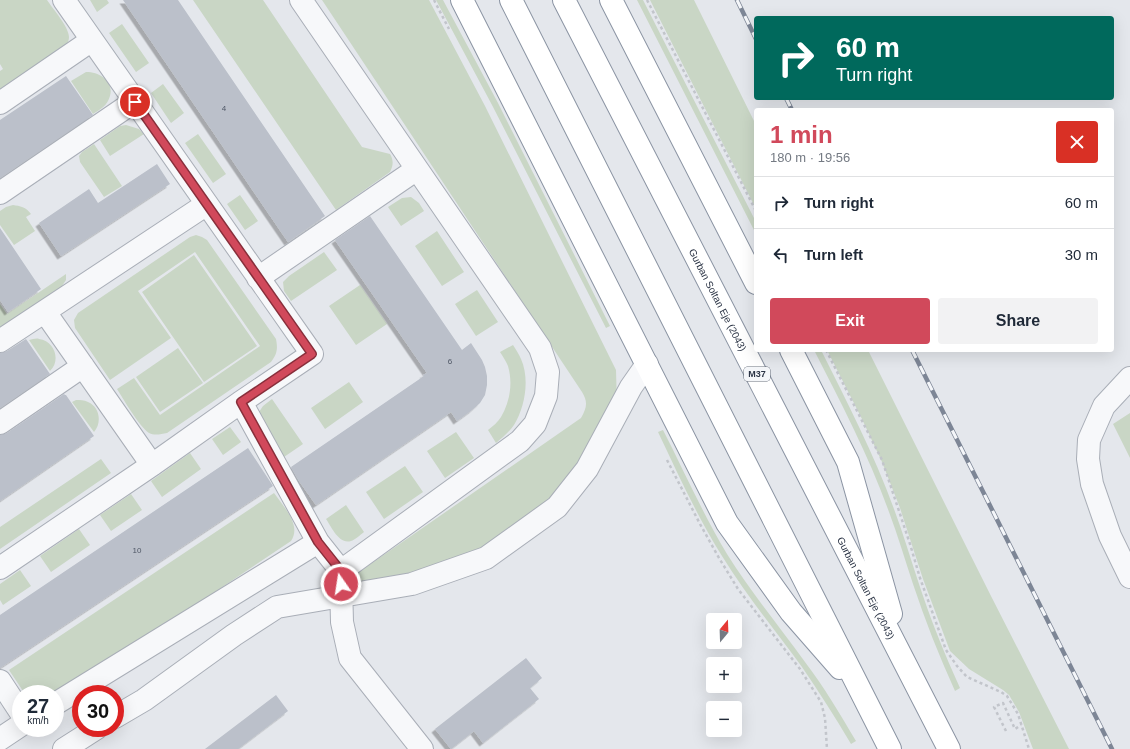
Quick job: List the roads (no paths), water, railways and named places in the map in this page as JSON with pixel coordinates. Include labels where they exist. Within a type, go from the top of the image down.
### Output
[{"type":"highway","points":[[462,0],[727,522],[791,612],[861,692]]},
{"type":"highway","points":[[511,0],[890,749]]},
{"type":"highway","name":"Gurban Soltan Eje (2043)","points":[[564,0],[949,749]]},
{"type":"highway","points":[[611,0],[754,279]]},
{"type":"highway","points":[[792,352],[848,462],[904,660]]},
{"type":"street","points":[[0,568],[312,354],[64,0]]},
{"type":"street","points":[[301,0],[540,348],[548,372],[546,396],[535,424],[520,441],[341,571]]},
{"type":"street","points":[[0,103],[92,40]]},
{"type":"street","points":[[0,193],[135,102]]},
{"type":"street","points":[[258,278],[417,170]]},
{"type":"street","points":[[0,341],[207,204]]},
{"type":"street","points":[[45,312],[152,465]]},
{"type":"street","points":[[124,712],[144,700],[234,635],[278,608],[412,584],[486,558],[557,507],[587,469],[631,387],[647,364]]},
{"type":"street","points":[[0,423],[83,366]]},
{"type":"street","points":[[1130,378],[1104,406],[1089,440],[1088,459],[1092,484],[1110,536],[1130,578]]},
{"type":"street","points":[[1104,406],[1130,393]]},
{"type":"street","points":[[241,402],[318,542],[341,571],[342,622],[350,658],[422,749]]},
{"type":"street","points":[[64,698],[318,542]]},
{"type":"street","points":[[0,681],[12,699]]},
{"type":"street","points":[[64,749],[83,737]]},
{"type":"railway","points":[[737,0],[754,35]]},
{"type":"railway","points":[[787,100],[791,108]]},
{"type":"railway","points":[[913,352],[1112,749]]}]
